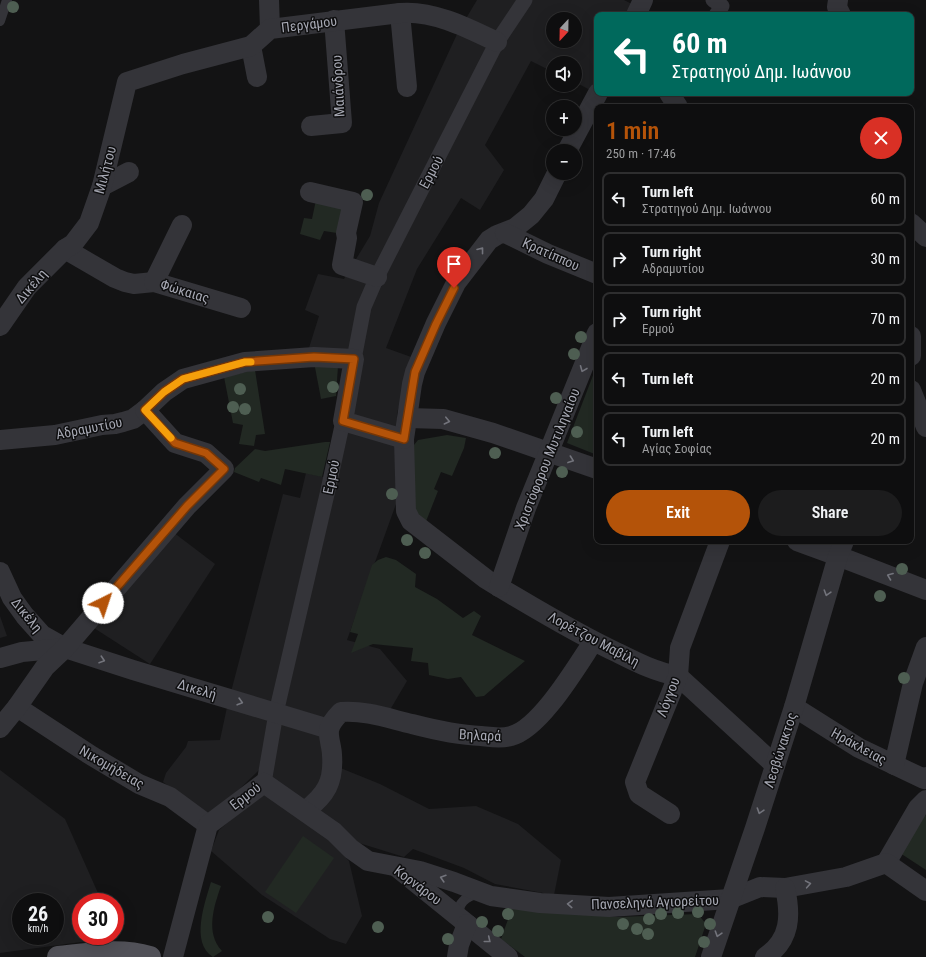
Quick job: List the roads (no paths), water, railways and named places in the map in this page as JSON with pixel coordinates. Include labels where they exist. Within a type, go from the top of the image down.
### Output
[{"type":"main road","points":[[58,957],[123,952],[138,953],[150,957]]},
{"type":"street","points":[[269,0],[270,29]]},
{"type":"street","name":"Ερμού","points":[[208,825],[264,783],[276,713],[343,421],[360,322],[364,307],[377,277],[497,42],[525,0]]},
{"type":"street","points":[[713,0],[722,6],[718,12]]},
{"type":"street","points":[[838,0],[837,7],[840,12]]},
{"type":"street","name":"Περγάμου","points":[[127,82],[183,64],[251,46],[270,29],[334,20],[414,12],[439,17],[497,42]]},
{"type":"street","points":[[400,13],[406,86]]},
{"type":"street","name":"Μαιάνδρου","points":[[311,126],[342,123],[334,20]]},
{"type":"street","points":[[251,46],[258,78]]},
{"type":"street","name":"Μιλήτου","points":[[65,249],[73,244],[86,228],[102,186],[127,82]]},
{"type":"street","points":[[572,144],[596,96]]},
{"type":"street","points":[[102,186],[128,172]]},
{"type":"street","points":[[343,421],[404,439],[415,372],[456,283],[489,240],[515,228],[538,208],[554,180]]},
{"type":"street","points":[[310,192],[353,202],[346,233],[347,238],[342,264],[377,277]]},
{"type":"street","points":[[154,282],[182,225]]},
{"type":"street","points":[[914,226],[926,238]]},
{"type":"street","name":"Κρατίππου","points":[[505,233],[555,257],[594,273]]},
{"type":"street","name":"Φώκαιας","points":[[65,249],[115,278],[134,284],[154,282],[241,308]]},
{"type":"street","name":"Δικέλη","points":[[0,326],[27,287],[65,249]]},
{"type":"street","name":"Χριστόφορου Μυτιληναίου","points":[[499,587],[526,508],[594,340]]},
{"type":"street","name":"Αδραμυτίου","points":[[0,440],[55,435],[102,425],[115,424],[133,419],[164,392],[183,379],[245,362],[314,357],[354,359]]},
{"type":"street","points":[[914,397],[926,427]]},
{"type":"street","points":[[0,728],[17,707],[45,667],[65,648],[187,506],[224,469],[206,453],[175,443],[145,410]]},
{"type":"street","points":[[408,418],[443,419],[493,433],[594,468]]},
{"type":"street","name":"Λορέτζου Μαβίλη","points":[[404,439],[405,504],[411,521],[499,587],[593,642],[650,668],[663,673],[678,676],[775,765]]},
{"type":"street","name":"Λόγγου","points":[[670,814],[639,794],[635,786],[635,782],[678,676],[680,648],[719,544]]},
{"type":"street","points":[[816,544],[841,548],[926,590]]},
{"type":"street","name":"Λεσβώνακτος","points":[[714,956],[730,899],[755,828],[794,707],[841,548]]},
{"type":"street","name":"Δικέλη","points":[[0,572],[12,598],[42,635],[65,648]]},
{"type":"street","name":"Βηλαρά","points":[[329,729],[341,712],[366,714],[462,735],[497,738],[518,734],[541,714],[563,687],[593,642]]},
{"type":"street","points":[[894,765],[913,684],[926,647]]},
{"type":"street","points":[[0,658],[22,652],[65,648]]},
{"type":"street","name":"Δικελή","points":[[65,648],[329,729]]},
{"type":"street","name":"Νικομήδειας","points":[[17,707],[139,784],[170,798],[208,825]]},
{"type":"street","name":"Ηράκλειας","points":[[794,707],[859,748],[925,781]]},
{"type":"street","points":[[305,811],[323,794],[332,776],[332,755],[329,729]]},
{"type":"street","name":"Κορνάρου","points":[[264,783],[334,832],[351,849],[368,861],[394,865],[508,957]]},
{"type":"street","points":[[926,800],[918,808],[886,863],[926,892]]},
{"type":"street","points":[[173,957],[208,825]]},
{"type":"street","name":"Πανσεληνά Αγιορείτου","points":[[394,865],[420,871],[491,896],[540,903],[609,907],[730,899],[760,888],[785,888],[846,877],[886,863]]},
{"type":"street","points":[[765,957],[774,951],[781,942],[786,930],[789,914],[785,888]]},
{"type":"street","points":[[457,957],[464,921]]},
{"type":"lane","points":[[0,21],[7,0]]},
{"type":"lane","points":[[464,921],[458,914],[458,910],[466,897],[470,895],[484,894]]}]
